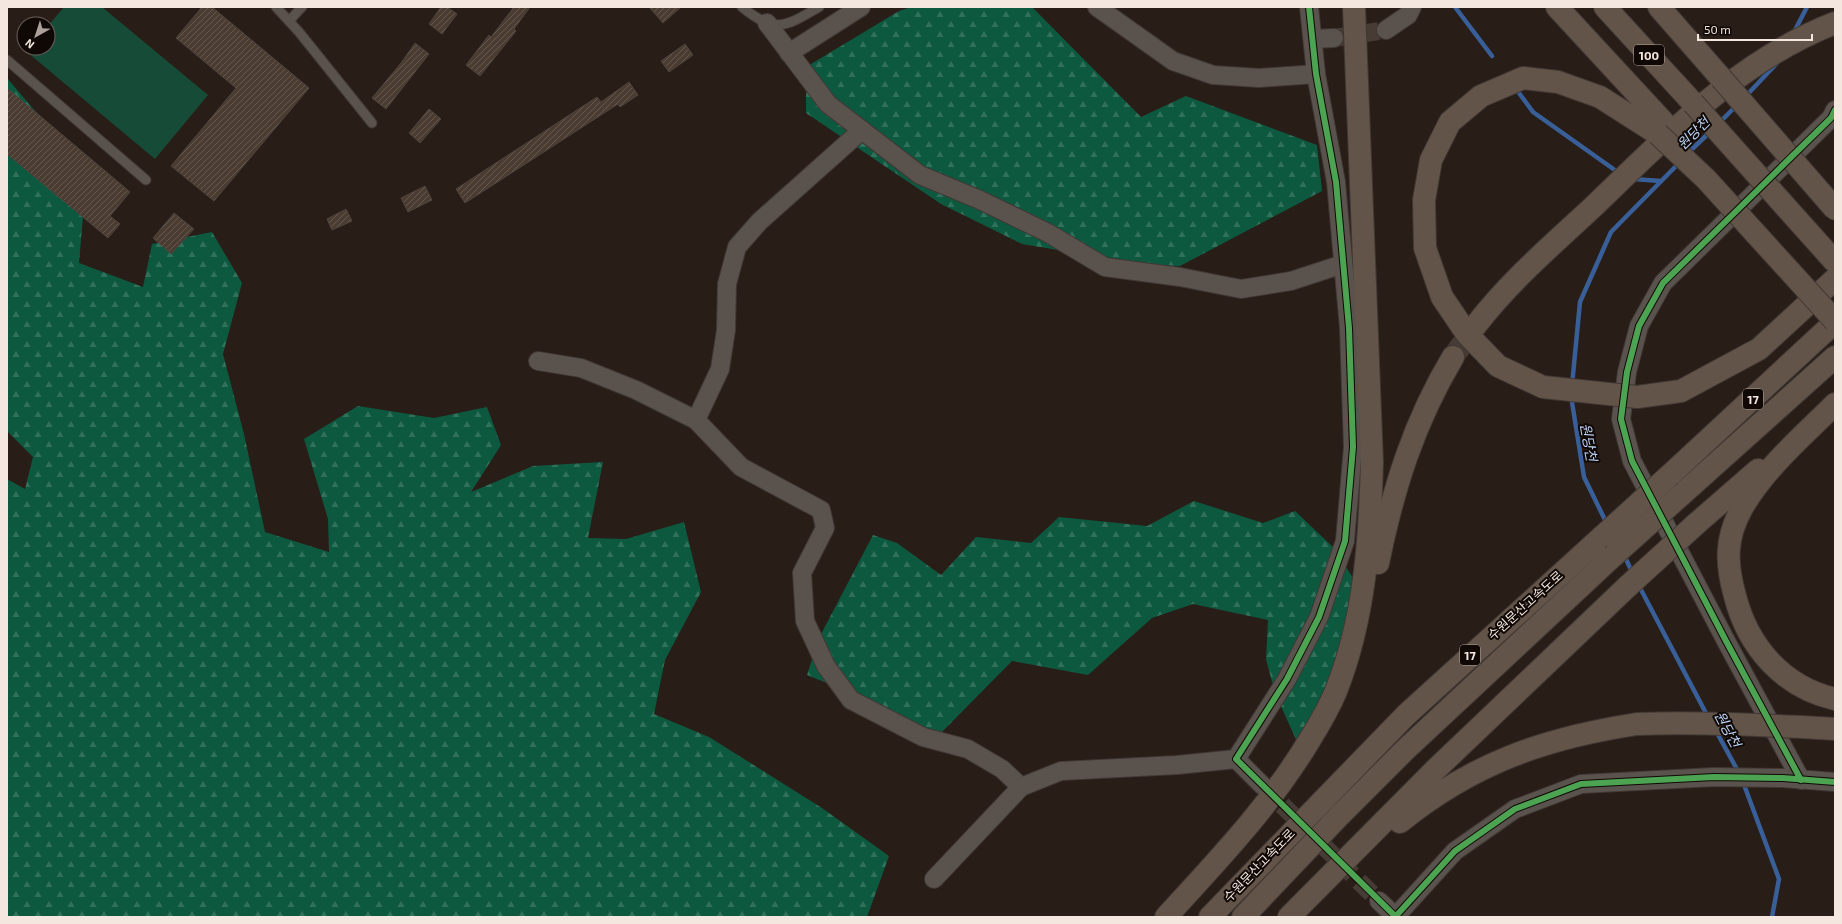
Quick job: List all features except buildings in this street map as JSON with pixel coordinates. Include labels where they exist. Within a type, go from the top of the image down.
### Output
[{"type":"highway","points":[[1336,691],[1355,628],[1363,589],[1370,524],[1372,462],[1354,7]]},
{"type":"highway","points":[[1557,7],[1706,179],[1835,322]]},
{"type":"highway","name":"100","points":[[1605,7],[1835,262]]},
{"type":"highway","points":[[1659,7],[1835,209]]},
{"type":"highway","points":[[1476,325],[1513,282],[1687,117],[1770,55],[1796,40],[1835,23]]},
{"type":"highway","points":[[1663,130],[1600,97],[1558,82],[1523,78],[1481,96],[1450,122],[1431,160],[1424,200],[1425,248],[1442,297],[1467,334],[1498,366],[1543,387],[1636,397],[1681,391],[1759,349],[1835,279]]},
{"type":"highway","name":"수원문산고속도로","points":[[1210,917],[1406,714],[1670,475],[1835,322]]},
{"type":"highway","points":[[1166,917],[1262,809],[1290,771],[1322,720],[1347,670],[1359,639],[1396,484],[1408,449],[1423,412],[1453,356]]},
{"type":"highway","name":"수원문산고속도로","points":[[1243,917],[1339,816],[1405,750],[1613,556],[1835,357]]},
{"type":"highway","points":[[1289,917],[1435,770],[1628,586],[1696,524],[1835,403]]},
{"type":"highway","points":[[1835,403],[1777,462],[1757,485],[1742,509],[1734,528],[1729,549],[1728,564],[1739,611],[1747,632],[1760,650],[1773,666],[1790,680],[1808,691],[1835,699]]},
{"type":"highway","points":[[1293,917],[1355,860],[1412,812],[1438,793],[1512,754],[1551,741],[1593,730],[1637,724],[1683,722],[1736,723],[1827,728]]},
{"type":"street","points":[[789,53],[860,7]]},
{"type":"street","points":[[1097,7],[1173,61],[1213,75],[1259,78],[1316,74]]},
{"type":"street","points":[[1236,759],[1287,679],[1319,617],[1345,541],[1353,447],[1349,328],[1336,182],[1316,74],[1309,7]]},
{"type":"street","points":[[1386,30],[1408,15],[1412,7]]},
{"type":"street","points":[[767,23],[828,104],[920,175],[980,200],[1048,233],[1105,267],[1180,277],[1241,289],[1291,281],[1343,264]]},
{"type":"street","points":[[1312,39],[1334,38]]},
{"type":"street","points":[[1801,780],[1726,641],[1632,461],[1622,419],[1627,372],[1639,326],[1663,284],[1831,118],[1835,110]]},
{"type":"street","points":[[696,420],[720,369],[726,330],[727,284],[737,247],[760,221],[862,130]]},
{"type":"street","points":[[538,361],[582,368],[636,390],[696,420],[741,467],[821,510],[825,528],[802,573],[805,621],[826,666],[851,700],[923,737],[968,749],[1002,769],[1021,787]]},
{"type":"street","points":[[1236,759],[1263,786]]},
{"type":"street","points":[[934,878],[1021,787],[1061,771],[1177,765],[1236,759]]},
{"type":"street","points":[[1379,901],[1396,916],[1455,851],[1515,808],[1581,784],[1714,777],[1783,778],[1835,782]]},
{"type":"lane","points":[[276,7],[372,123]]},
{"type":"lane","points":[[289,21],[302,7]]},
{"type":"lane","points":[[742,7],[767,23],[781,26],[803,17],[819,7]]},
{"type":"lane","points":[[7,60],[146,180]]},
{"type":"green space","points":[[64,7],[102,7],[208,95],[155,159],[32,56],[56,56],[56,16]]},
{"type":"green space","points":[[911,7],[1032,7],[1141,117],[1186,96],[1317,145],[1322,191],[1180,266],[1148,265],[1022,244],[941,204],[806,113],[806,67],[899,11]]},
{"type":"green space","points":[[7,78],[58,138],[84,205],[79,263],[143,287],[152,244],[212,232],[242,283],[223,354],[244,434],[265,532],[329,552],[328,519],[304,439],[358,406],[434,418],[487,407],[501,445],[471,492],[533,466],[603,462],[588,538],[626,539],[684,522],[701,592],[665,660],[654,714],[709,737],[822,808],[889,856],[867,917],[7,917],[7,479],[25,489],[33,457],[7,431]]},
{"type":"green space","points":[[1194,501],[1263,523],[1295,511],[1335,549],[1356,583],[1344,642],[1303,755],[1275,693],[1266,659],[1268,620],[1193,604],[1152,618],[1088,675],[1012,661],[937,737],[874,702],[807,675],[819,638],[873,535],[897,543],[941,575],[976,537],[1031,543],[1059,517],[1147,526]]},
{"type":"waterway","points":[[1455,7],[1492,56]]},
{"type":"waterway","name":"원당천","points":[[1793,34],[1807,7]]},
{"type":"waterway","name":"원당천","points":[[1745,97],[1778,62]]},
{"type":"waterway","points":[[1519,93],[1533,112],[1619,173]]},
{"type":"waterway","name":"원당천","points":[[1718,124],[1737,105]]},
{"type":"waterway","name":"원당천","points":[[1688,153],[1710,132]]},
{"type":"waterway","name":"원당천","points":[[1572,385],[1580,302],[1611,232],[1680,162]]},
{"type":"waterway","points":[[1633,179],[1661,181]]},
{"type":"waterway","name":"원당천","points":[[1571,396],[1584,477],[1607,524]]},
{"type":"waterway","name":"원당천","points":[[1624,555],[1633,574]]},
{"type":"waterway","name":"원당천","points":[[1638,584],[1708,717]]},
{"type":"waterway","name":"원당천","points":[[1716,731],[1739,773]]},
{"type":"waterway","name":"원당천","points":[[1743,782],[1779,879],[1772,917]]},
{"type":"tunnel","points":[[1334,38],[1386,30]]},
{"type":"tunnel","points":[[1453,357],[1476,325]]},
{"type":"tunnel","points":[[1263,786],[1379,901]]},
{"type":"cycle path","points":[[1309,7],[1316,74],[1336,182],[1349,328],[1353,447],[1345,541],[1319,617],[1287,679],[1236,759],[1396,917]]},
{"type":"cycle path","points":[[1801,780],[1726,641],[1632,461],[1621,419],[1627,372],[1639,326],[1663,283],[1831,118],[1835,110]]},
{"type":"cycle path","points":[[1396,916],[1455,851],[1515,809],[1581,784],[1714,777],[1783,778],[1835,782]]}]
